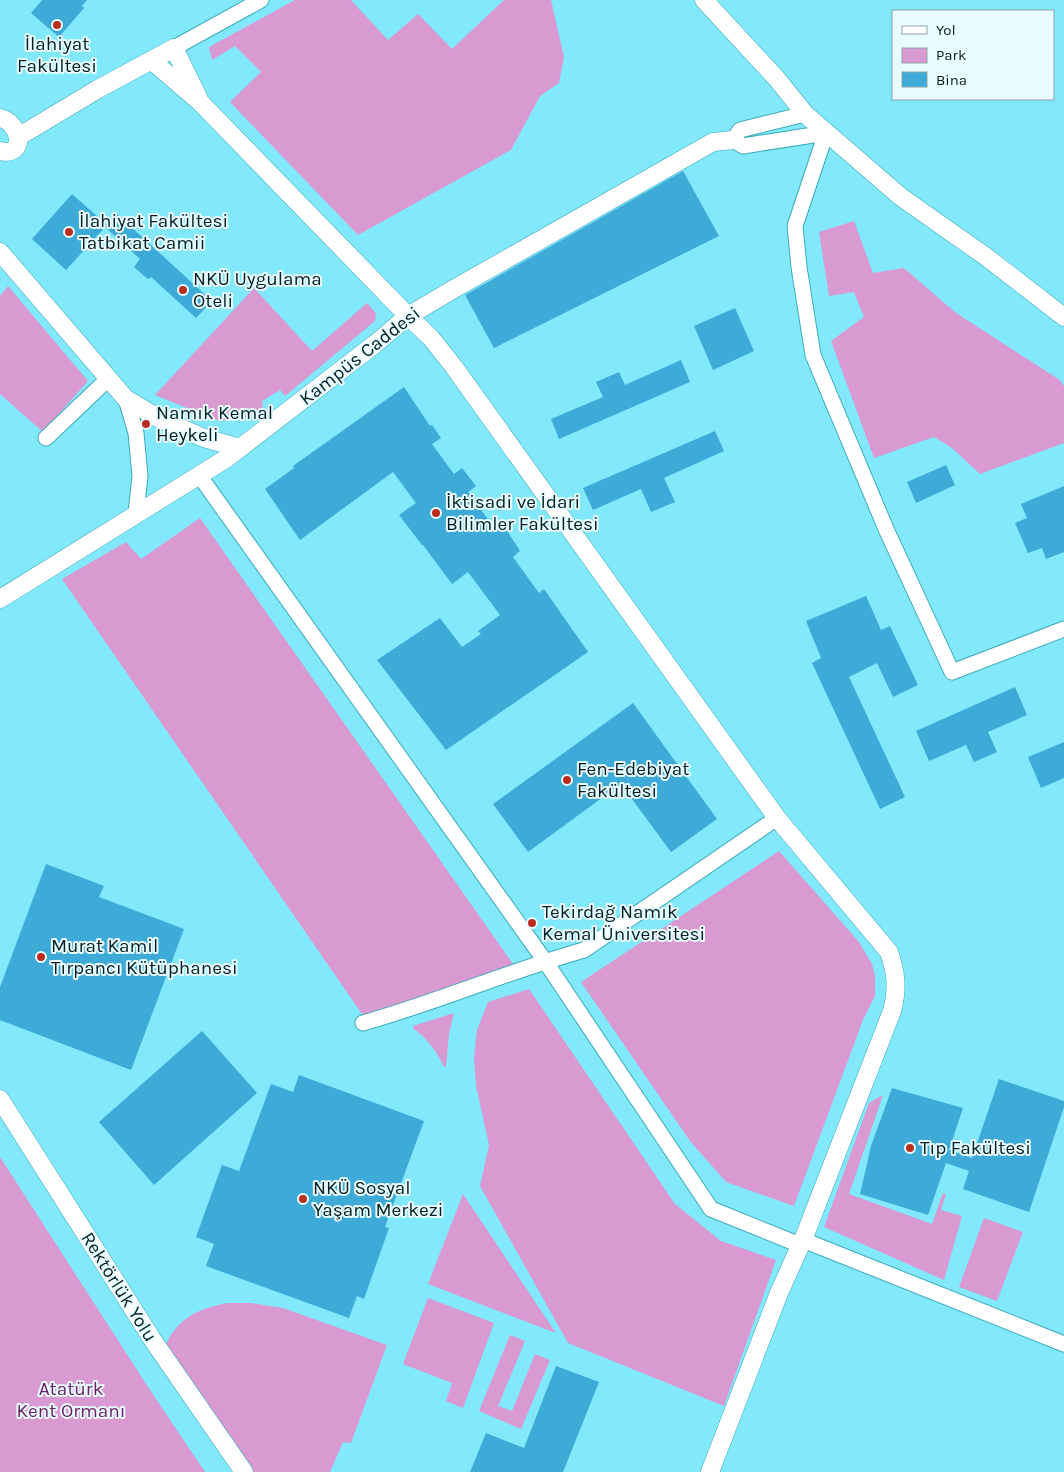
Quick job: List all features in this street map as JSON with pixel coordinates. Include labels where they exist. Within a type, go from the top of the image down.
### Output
[{"type":"street","points":[[18,137],[98,89],[261,0]]},
{"type":"street","points":[[704,0],[777,79],[805,114],[826,133],[901,197],[985,256],[1064,316]]},
{"type":"street","points":[[174,48],[200,102]]},
{"type":"street","points":[[151,60],[200,102],[431,338],[454,367],[777,818],[888,952],[894,968],[896,985],[892,1011],[801,1243],[779,1293],[710,1472]]},
{"type":"street","points":[[805,114],[740,130],[733,140],[743,146],[826,133]]},
{"type":"street","points":[[0,118],[10,123],[18,137],[16,149],[2,153]]},
{"type":"street","points":[[826,133],[795,226],[799,268],[813,355],[886,529],[952,672],[1064,629]]},
{"type":"street","name":"Kampüs Caddesi","points":[[0,599],[240,448],[375,344],[408,316],[713,142],[733,140]]},
{"type":"street","points":[[0,252],[126,399],[158,418],[194,434],[240,448]]},
{"type":"street","points":[[46,438],[108,379]]},
{"type":"street","points":[[126,399],[136,433],[140,476],[136,513]]},
{"type":"street","points":[[199,475],[545,961],[711,1209],[1064,1344]]},
{"type":"street","points":[[363,1023],[392,1015],[545,961],[584,950],[777,818]]},
{"type":"street","name":"Rektörlük Yolu","points":[[0,1099],[152,1339],[244,1472]]},
{"type":"green space","points":[[295,0],[351,0],[388,40],[418,14],[452,49],[504,0],[551,0],[564,57],[559,83],[540,96],[511,150],[358,235],[230,102],[261,72],[235,46],[212,60],[209,47]]},
{"type":"green space","points":[[854,221],[873,273],[904,268],[956,313],[1060,380],[1064,386],[1064,443],[980,474],[952,448],[934,437],[874,458],[831,341],[864,317],[854,292],[829,296],[819,232]]},
{"type":"green space","points":[[8,286],[88,381],[43,432],[0,394],[0,296]]},
{"type":"green space","points":[[254,288],[312,351],[367,303],[376,313],[375,321],[285,396],[280,390],[262,401],[263,410],[241,419],[219,421],[155,395]]},
{"type":"green space","points":[[200,518],[513,964],[364,1017],[62,579],[126,542],[141,559]]},
{"type":"green space","points":[[779,851],[859,942],[872,964],[875,976],[875,996],[863,1020],[794,1206],[726,1182],[690,1141],[581,982]]},
{"type":"green space","points":[[529,989],[675,1204],[721,1241],[776,1260],[724,1406],[568,1343],[480,1186],[489,1145],[476,1086],[474,1057],[477,1030],[488,1002]]},
{"type":"green space","points":[[454,1013],[449,1034],[446,1066],[444,1067],[432,1046],[413,1026]]},
{"type":"green space","points":[[883,1095],[849,1194],[932,1224],[943,1193],[946,1194],[941,1210],[962,1216],[944,1280],[824,1227],[869,1103]]},
{"type":"green space","name":"Atatürk Kent Ormanı","points":[[0,1157],[148,1387],[205,1472],[0,1472]]},
{"type":"green space","points":[[463,1194],[556,1333],[428,1284]]},
{"type":"green space","points":[[984,1218],[1023,1232],[997,1301],[959,1287]]},
{"type":"green space","points":[[428,1298],[494,1323],[463,1408],[446,1401],[452,1383],[403,1364]]},
{"type":"green space","points":[[227,1303],[251,1303],[283,1308],[387,1345],[351,1443],[343,1442],[330,1472],[250,1472],[165,1346],[176,1328],[190,1316]]},
{"type":"green space","points":[[510,1335],[525,1341],[498,1406],[512,1411],[535,1354],[550,1360],[521,1429],[479,1411]]},
{"type":"building","name":"İlahiyat Fakültesi","points":[[42,0],[87,0],[82,6],[84,8],[59,37],[31,13]]},
{"type":"building","points":[[683,171],[719,236],[494,348],[465,295]]},
{"type":"building","name":"İlahiyat Fakültesi Tatbikat Camii","points":[[72,194],[107,225],[66,270],[32,239]]},
{"type":"building","name":"NKÜ Uygulama Oteli","points":[[117,214],[212,301],[196,318],[151,277],[148,279],[134,267],[140,259],[105,227]]},
{"type":"building","points":[[735,308],[754,351],[713,370],[694,326]]},
{"type":"building","points":[[681,360],[690,382],[559,439],[551,419],[603,397],[596,382],[619,372],[625,385]]},
{"type":"building","points":[[404,387],[430,426],[432,425],[441,438],[432,444],[454,474],[462,468],[476,486],[468,492],[495,529],[502,523],[520,551],[513,557],[539,593],[544,589],[588,652],[446,750],[377,660],[440,618],[462,647],[481,634],[478,631],[500,615],[468,572],[452,584],[399,515],[416,503],[393,472],[300,540],[265,489],[294,468],[293,466]]},
{"type":"building","points":[[715,431],[724,451],[664,478],[675,502],[651,512],[641,489],[593,510],[583,488]]},
{"type":"building","points":[[946,465],[955,485],[916,503],[907,482]]},
{"type":"building","points":[[1064,486],[1064,552],[1046,559],[1042,548],[1028,553],[1015,523],[1027,518],[1021,504]]},
{"type":"building","points":[[866,596],[881,630],[890,626],[918,685],[893,697],[877,663],[849,677],[905,797],[880,809],[812,663],[821,658],[806,621]]},
{"type":"building","points":[[1015,687],[1027,715],[988,732],[997,752],[974,762],[966,745],[929,761],[916,731]]},
{"type":"building","name":"Fen-Edebiyat Fakültesi","points":[[633,703],[717,819],[671,852],[621,784],[528,852],[493,804]]},
{"type":"building","points":[[1064,742],[1064,778],[1041,788],[1028,757]]},
{"type":"building","name":"Murat Kamil Tırpancı Kütüphanesi","points":[[46,864],[104,886],[99,897],[184,929],[131,1070],[0,1020],[0,987]]},
{"type":"building","points":[[202,1031],[257,1093],[154,1185],[99,1122]]},
{"type":"building","name":"NKÜ Sosyal Yaşam Merkezi","points":[[299,1075],[424,1121],[385,1227],[389,1228],[364,1299],[357,1296],[349,1318],[206,1266],[214,1244],[196,1237],[222,1165],[239,1171],[271,1084],[293,1092]]},
{"type":"building","name":"Tıp Fakültesi","points":[[999,1079],[1064,1101],[1064,1107],[1029,1212],[963,1189],[969,1171],[946,1163],[928,1215],[860,1194],[871,1146],[892,1088],[963,1108],[949,1150],[972,1158]]},
{"type":"building","points":[[556,1366],[599,1382],[563,1472],[470,1472],[486,1433],[524,1448]]},
{"type":"place","name":"İlahiyat Fakültesi","points":[[57,25]]},
{"type":"place","name":"İlahiyat Fakültesi Tatbikat Camii","points":[[69,232]]},
{"type":"place","name":"NKÜ Uygulama Oteli","points":[[183,290]]},
{"type":"place","name":"Namık Kemal Heykeli","points":[[146,424]]},
{"type":"place","name":"İktisadi ve İdari Bilimler Fakültesi","points":[[436,513]]},
{"type":"place","name":"Fen-Edebiyat Fakültesi","points":[[567,780]]},
{"type":"place","name":"Tekirdağ Namık Kemal Üniversitesi","points":[[532,923]]},
{"type":"place","name":"Murat Kamil Tırpancı Kütüphanesi","points":[[41,957]]},
{"type":"place","name":"Tıp Fakültesi","points":[[910,1148]]},
{"type":"place","name":"NKÜ Sosyal Yaşam Merkezi","points":[[303,1199]]}]
